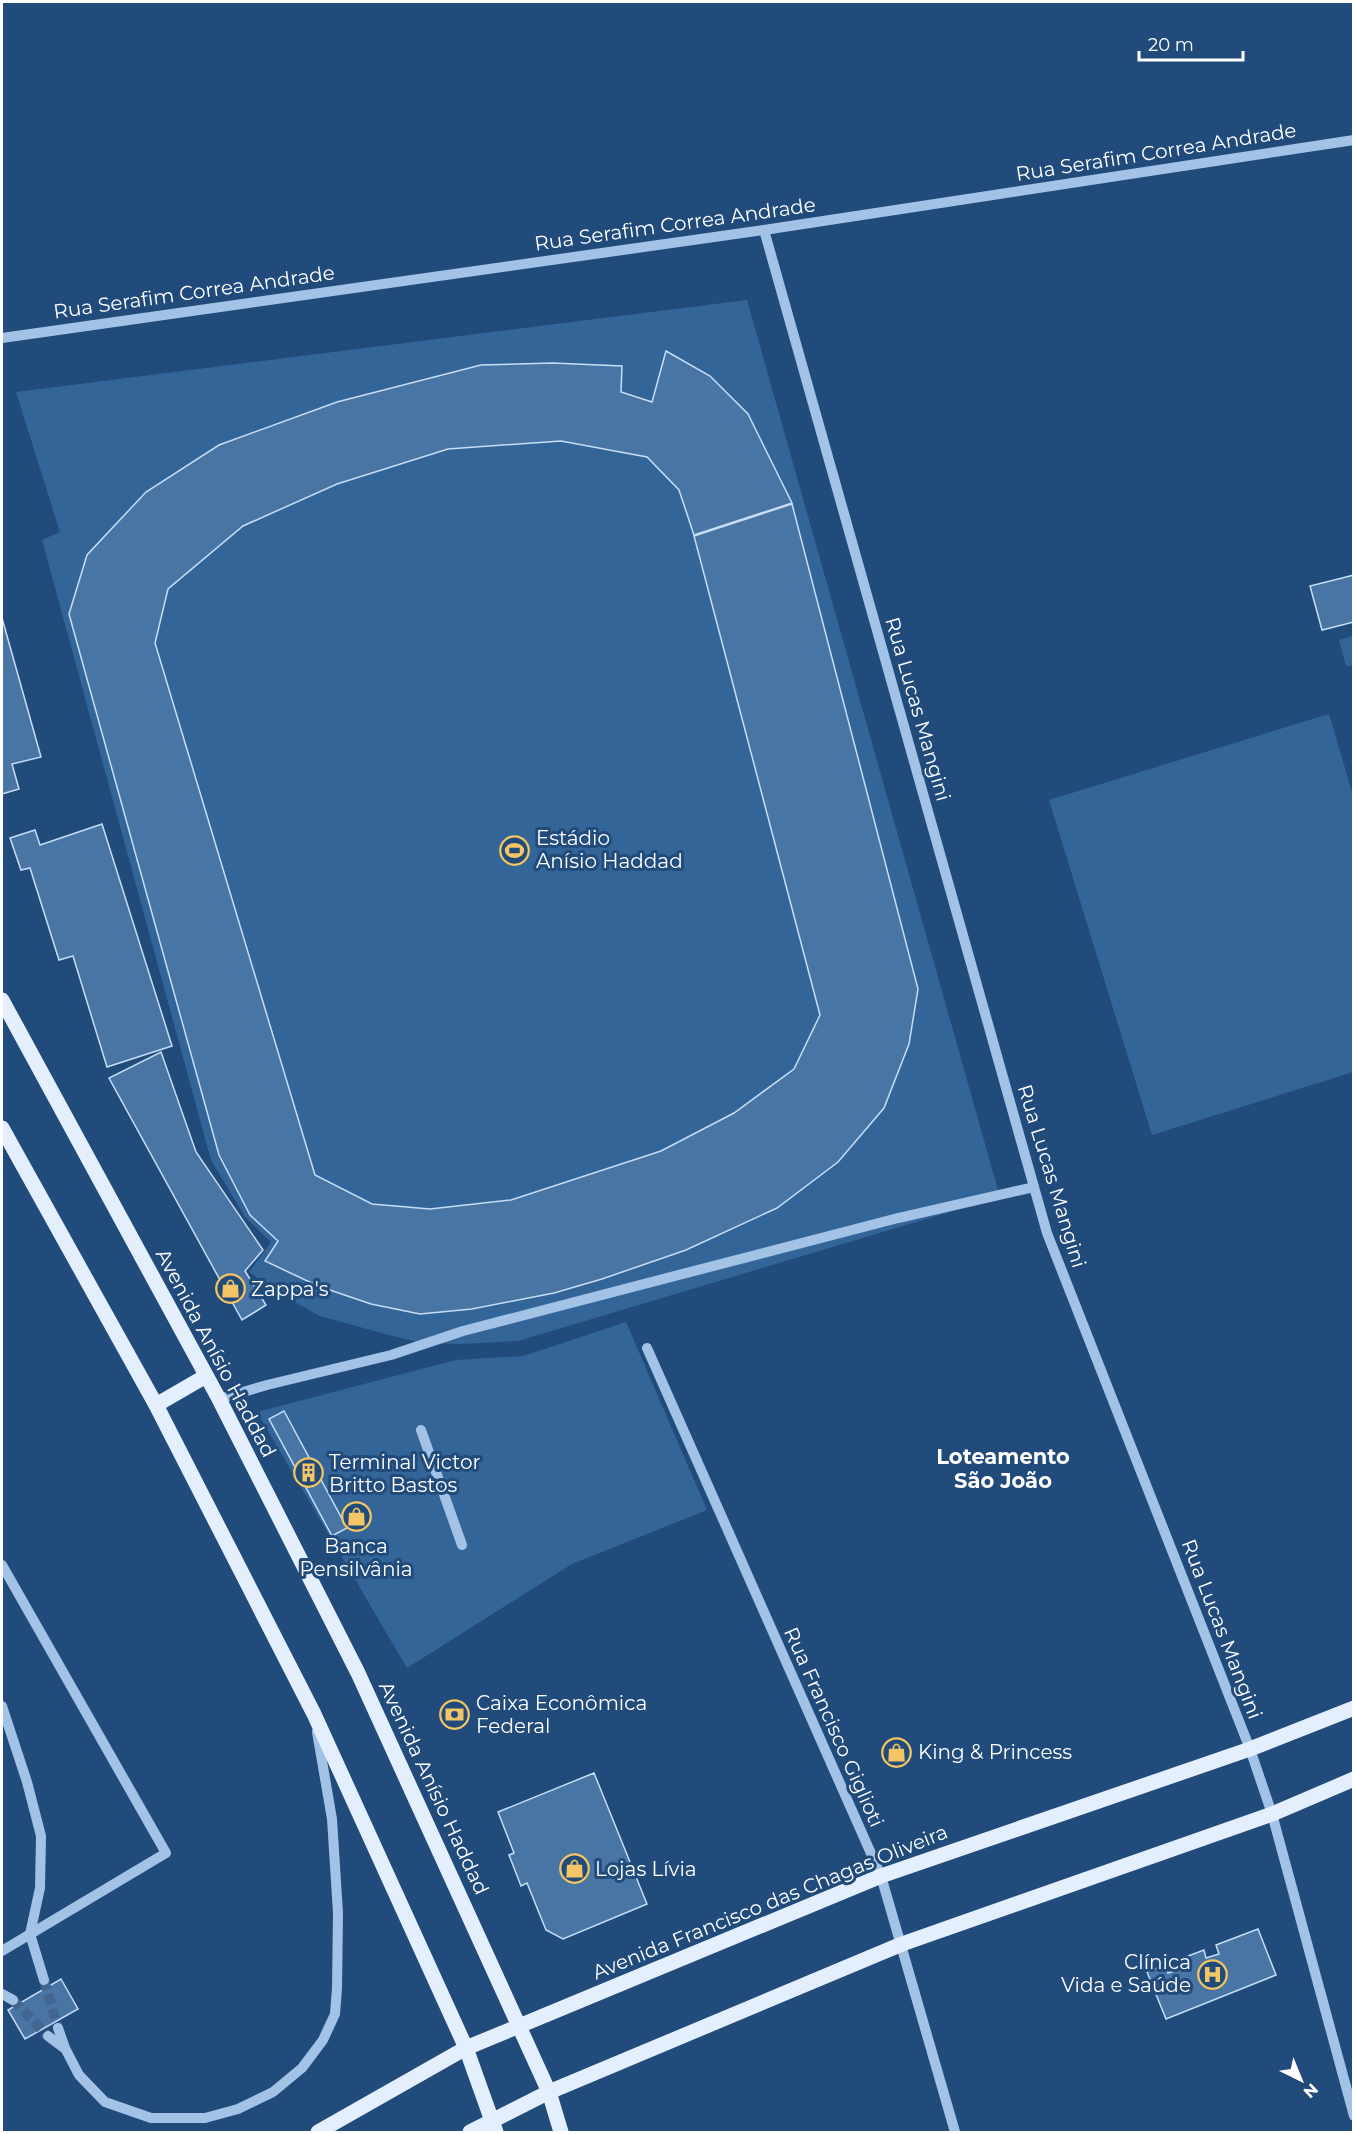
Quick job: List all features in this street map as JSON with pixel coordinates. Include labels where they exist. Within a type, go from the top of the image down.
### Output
[{"type":"main road","name":"Avenida Anísio Haddad","points":[[2,1000],[219,1400],[358,1672],[549,2092],[561,2133]]},
{"type":"main road","points":[[2,1128],[156,1405],[314,1714],[466,2048],[494,2126]]},
{"type":"main road","points":[[156,1405],[206,1376]]},
{"type":"main road","name":"Avenida Francisco das Chagas Oliveira","points":[[318,2133],[466,2048],[881,1876],[1250,1749],[1353,1708]]},
{"type":"main road","points":[[470,2133],[494,2126],[549,2092],[902,1944],[1272,1814],[1353,1779]]},
{"type":"street","name":"Rua Serafim Correa Andrade","points":[[2,338],[764,230],[1353,140]]},
{"type":"street","name":"Rua Lucas Mangini","points":[[764,230],[1047,1233],[1250,1749],[1272,1814],[1353,2116]]},
{"type":"street","points":[[219,1400],[267,1385],[391,1355],[464,1330],[898,1218],[1034,1187]]},
{"type":"street","name":"Rua Francisco Giglioti","points":[[647,1348],[881,1876],[955,2133]]},
{"type":"street","points":[[421,1430],[462,1545]]},
{"type":"street","points":[[2,1565],[166,1853],[2,1951]]},
{"type":"street","points":[[2,1706],[27,1782],[41,1836],[40,1888],[30,1934],[44,1980]]},
{"type":"street","points":[[58,2028],[65,2048],[80,2075],[105,2102],[151,2118],[205,2118],[238,2109],[273,2092],[302,2068],[322,2040],[335,2014],[338,1913],[332,1819],[314,1714]]},
{"type":"street","points":[[2,1994],[13,2000]]},
{"type":"street","points":[[48,2036],[65,2048]]},
{"type":"shaded area","name":"Estádio Anísio Haddad","points":[[747,300],[1000,1197],[518,1341],[461,1344],[422,1343],[320,1316],[282,1295],[249,1272],[271,1242],[245,1217],[211,1160],[42,540],[60,532],[16,392]]},
{"type":"shaded area","points":[[1353,636],[1353,665],[1346,666],[1339,640]]},
{"type":"shaded area","points":[[1329,714],[1353,795],[1353,1072],[1152,1135],[1049,800]]},
{"type":"shaded area","points":[[626,1322],[707,1510],[572,1564],[407,1668],[257,1412],[456,1360],[523,1356]]},
{"type":"building","points":[[666,351],[710,376],[748,414],[792,503],[694,535],[679,490],[647,457],[561,441],[448,449],[337,484],[243,526],[168,589],[155,643],[315,1175],[372,1204],[430,1209],[511,1200],[661,1151],[734,1113],[794,1069],[820,1015],[694,536],[792,504],[918,989],[909,1044],[884,1108],[838,1162],[777,1208],[686,1250],[554,1293],[472,1309],[420,1314],[371,1304],[318,1286],[265,1261],[278,1241],[250,1215],[219,1155],[69,614],[87,555],[146,492],[219,445],[337,402],[481,365],[553,363],[622,366],[621,392],[652,402]]},
{"type":"building","points":[[1354,575],[1354,622],[1322,630],[1310,586]]},
{"type":"building","points":[[2,618],[41,757],[12,764],[19,789],[2,794]]},
{"type":"building","points":[[102,824],[172,1046],[107,1067],[73,956],[59,960],[30,868],[21,870],[10,838],[35,830],[40,845]]},
{"type":"building","points":[[161,1052],[196,1152],[263,1250],[245,1271],[266,1305],[242,1320],[109,1078]]},
{"type":"building","name":"Terminal Victor Britto Bastos","points":[[284,1411],[347,1528],[332,1536],[269,1419]]},
{"type":"building","name":"Lojas Lívia","points":[[594,1773],[647,1904],[563,1939],[546,1930],[527,1883],[521,1886],[509,1855],[514,1853],[498,1812]]},
{"type":"building","name":"Clínica Vida e Saúde","points":[[1258,1929],[1276,1975],[1166,2019],[1147,1972],[1165,1965],[1168,1973],[1184,1968],[1180,1959],[1204,1950],[1206,1958],[1219,1954],[1216,1945]]},
{"type":"building","points":[[61,1979],[78,2009],[25,2039],[8,2010]]},
{"type":"tunnel","points":[[44,1980],[58,2028]]},
{"type":"tunnel","points":[[13,2000],[48,2036]]},
{"type":"place","name":"Estádio Anísio Haddad","points":[[515,850]]},
{"type":"place","name":"Zappa's","points":[[230,1289]]},
{"type":"place","name":"Terminal Victor Britto Bastos","points":[[308,1473]]},
{"type":"place","name":"Banca Pensilvânia","points":[[356,1516]]},
{"type":"place","name":"Caixa Econômica Federal","points":[[455,1715]]},
{"type":"place","name":"King & Princess","points":[[897,1752]]},
{"type":"place","name":"Lojas Lívia","points":[[574,1869]]},
{"type":"place","name":"Clínica Vida e Saúde","points":[[1212,1974]]},
{"type":"district","name":"Loteamento São João","points":[[1003,1468]]}]
